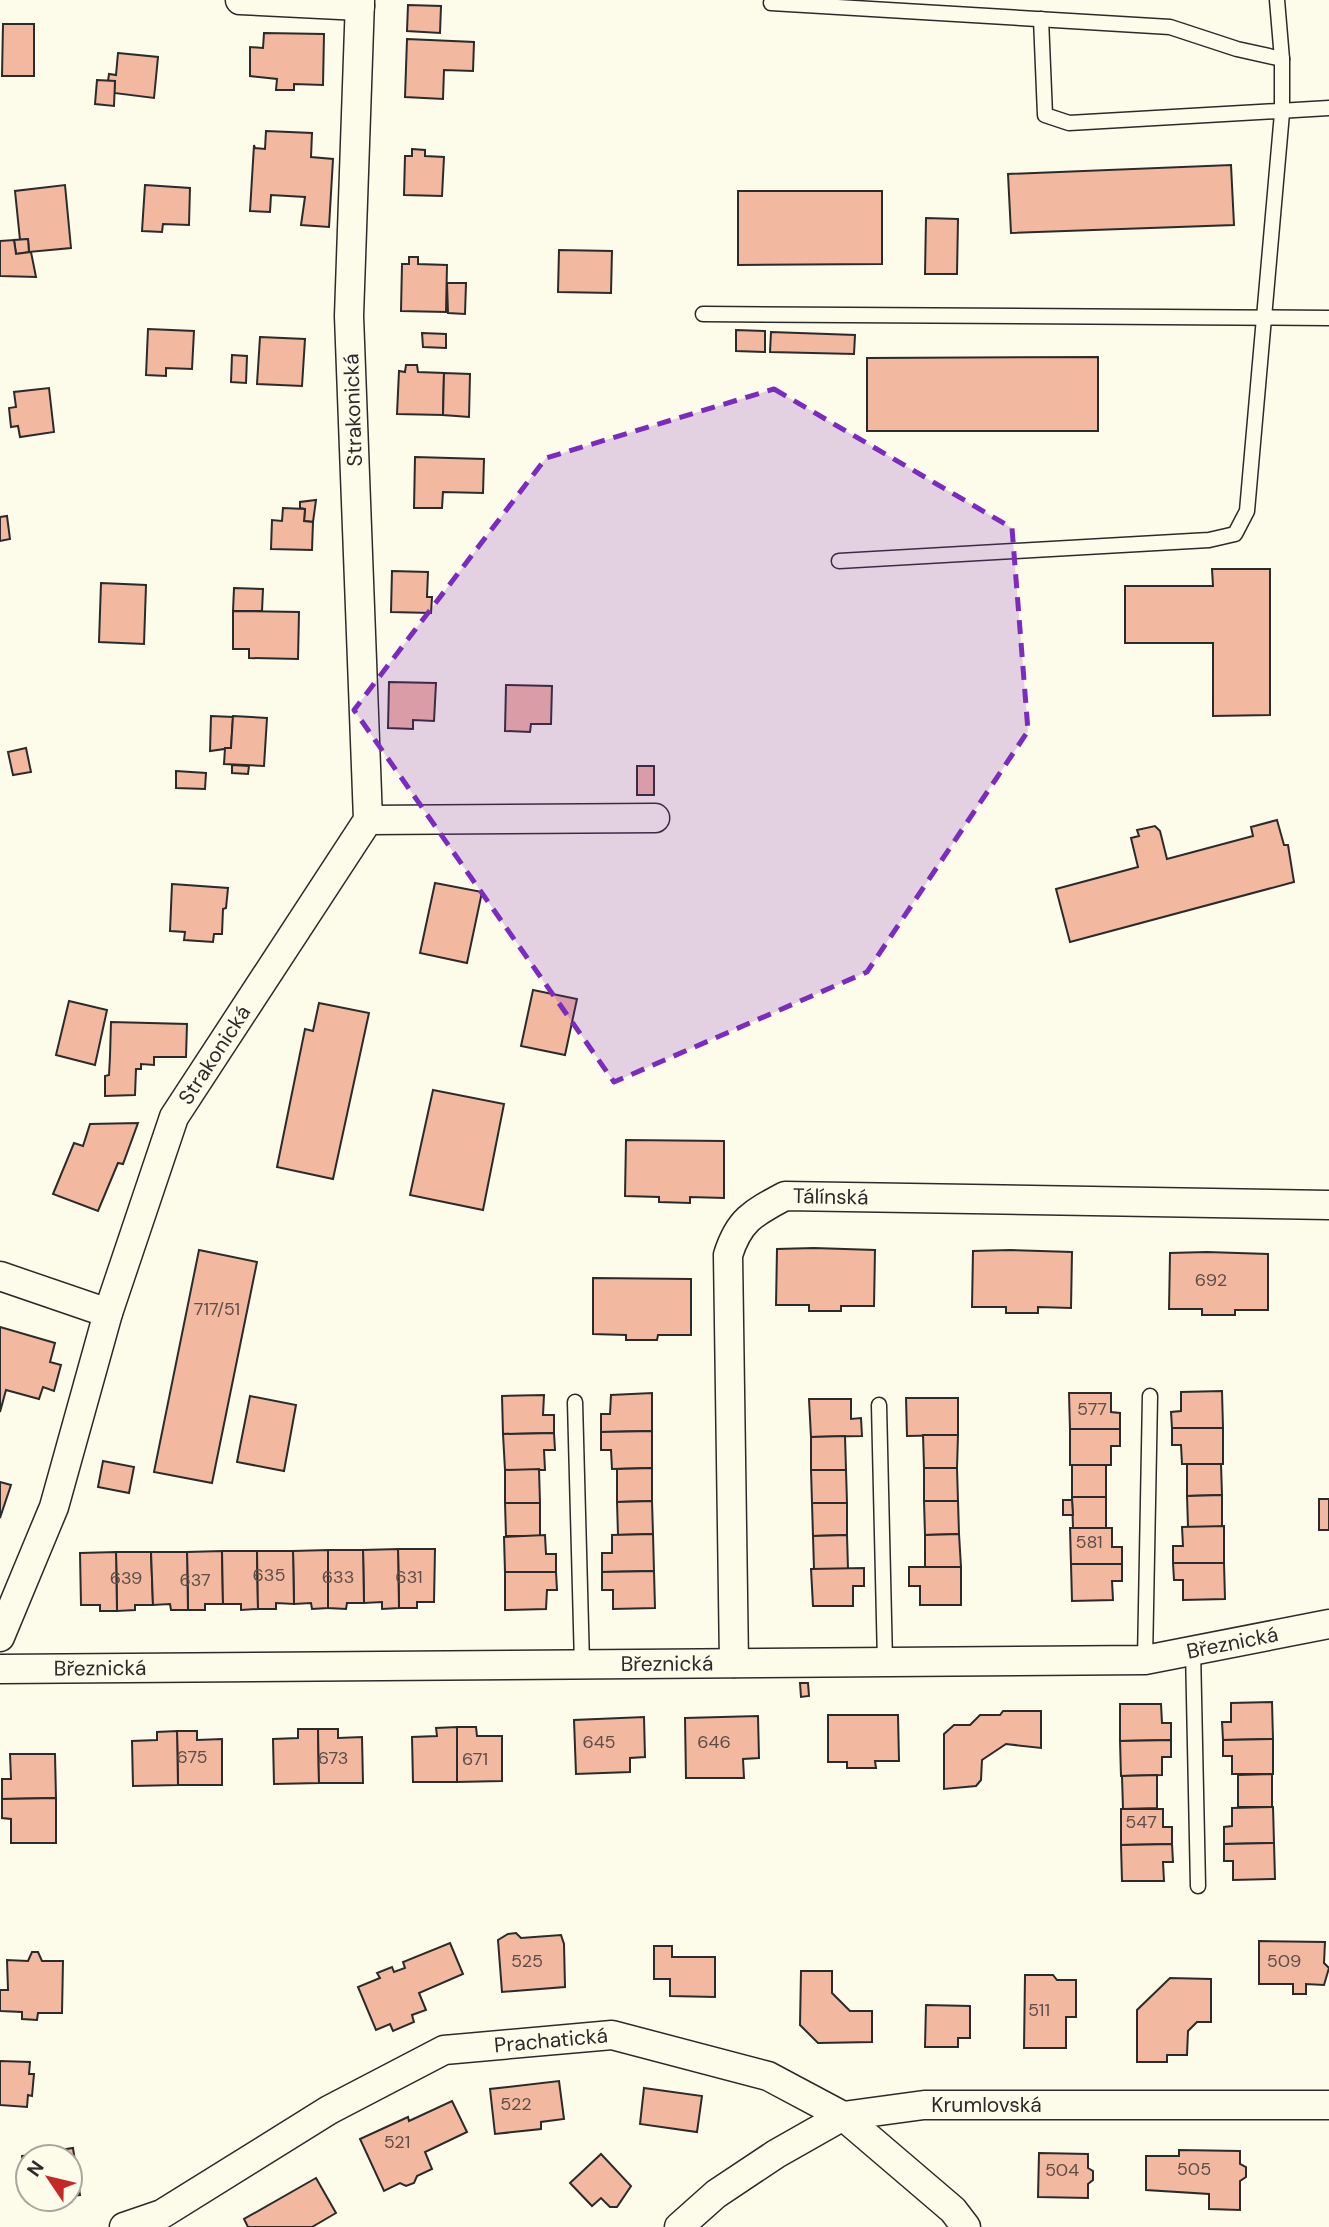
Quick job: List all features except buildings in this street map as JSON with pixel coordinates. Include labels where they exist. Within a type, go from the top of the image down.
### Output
[{"type":"street","points":[[240,0],[360,3]]},
{"type":"street","name":"Strakonická","points":[[0,1636],[54,1507],[108,1313],[174,1117],[368,820],[349,316],[360,3]]},
{"type":"street","points":[[368,820],[654,818]]},
{"type":"street","name":"Tálínská","points":[[734,1663],[728,1255],[736,1230],[755,1212],[785,1196],[1329,1205]]},
{"type":"street","points":[[0,1276],[108,1313]]},
{"type":"street","name":"Březnická","points":[[0,1669],[1145,1660],[1329,1624]]},
{"type":"street","name":"Prachatická","points":[[124,2227],[162,2214],[329,2110],[444,2050],[611,2035],[768,2076],[844,2116],[953,2210],[966,2227]]},
{"type":"street","name":"Krumlovská","points":[[679,2227],[716,2194],[776,2154],[844,2116],[923,2105],[1329,2105]]},
{"type":"lane","points":[[839,561],[1209,540],[1235,534],[1247,511],[1266,317],[1282,113],[1282,59],[1277,0]]},
{"type":"lane","points":[[771,3],[1170,27],[1237,49],[1282,59]]},
{"type":"lane","points":[[1041,19],[1045,116],[1069,123],[1282,113],[1329,108]]},
{"type":"lane","points":[[703,314],[1329,318]]},
{"type":"lane","points":[[1145,1660],[1150,1396]]},
{"type":"lane","points":[[575,1402],[582,1664]]},
{"type":"lane","points":[[878,1405],[884,1662]]},
{"type":"lane","points":[[1193,1650],[1198,1886]]},
{"type":"highlighted area","points":[[774,389],[1012,528],[1028,731],[867,972],[614,1082],[468,877],[354,710],[546,458]]}]
